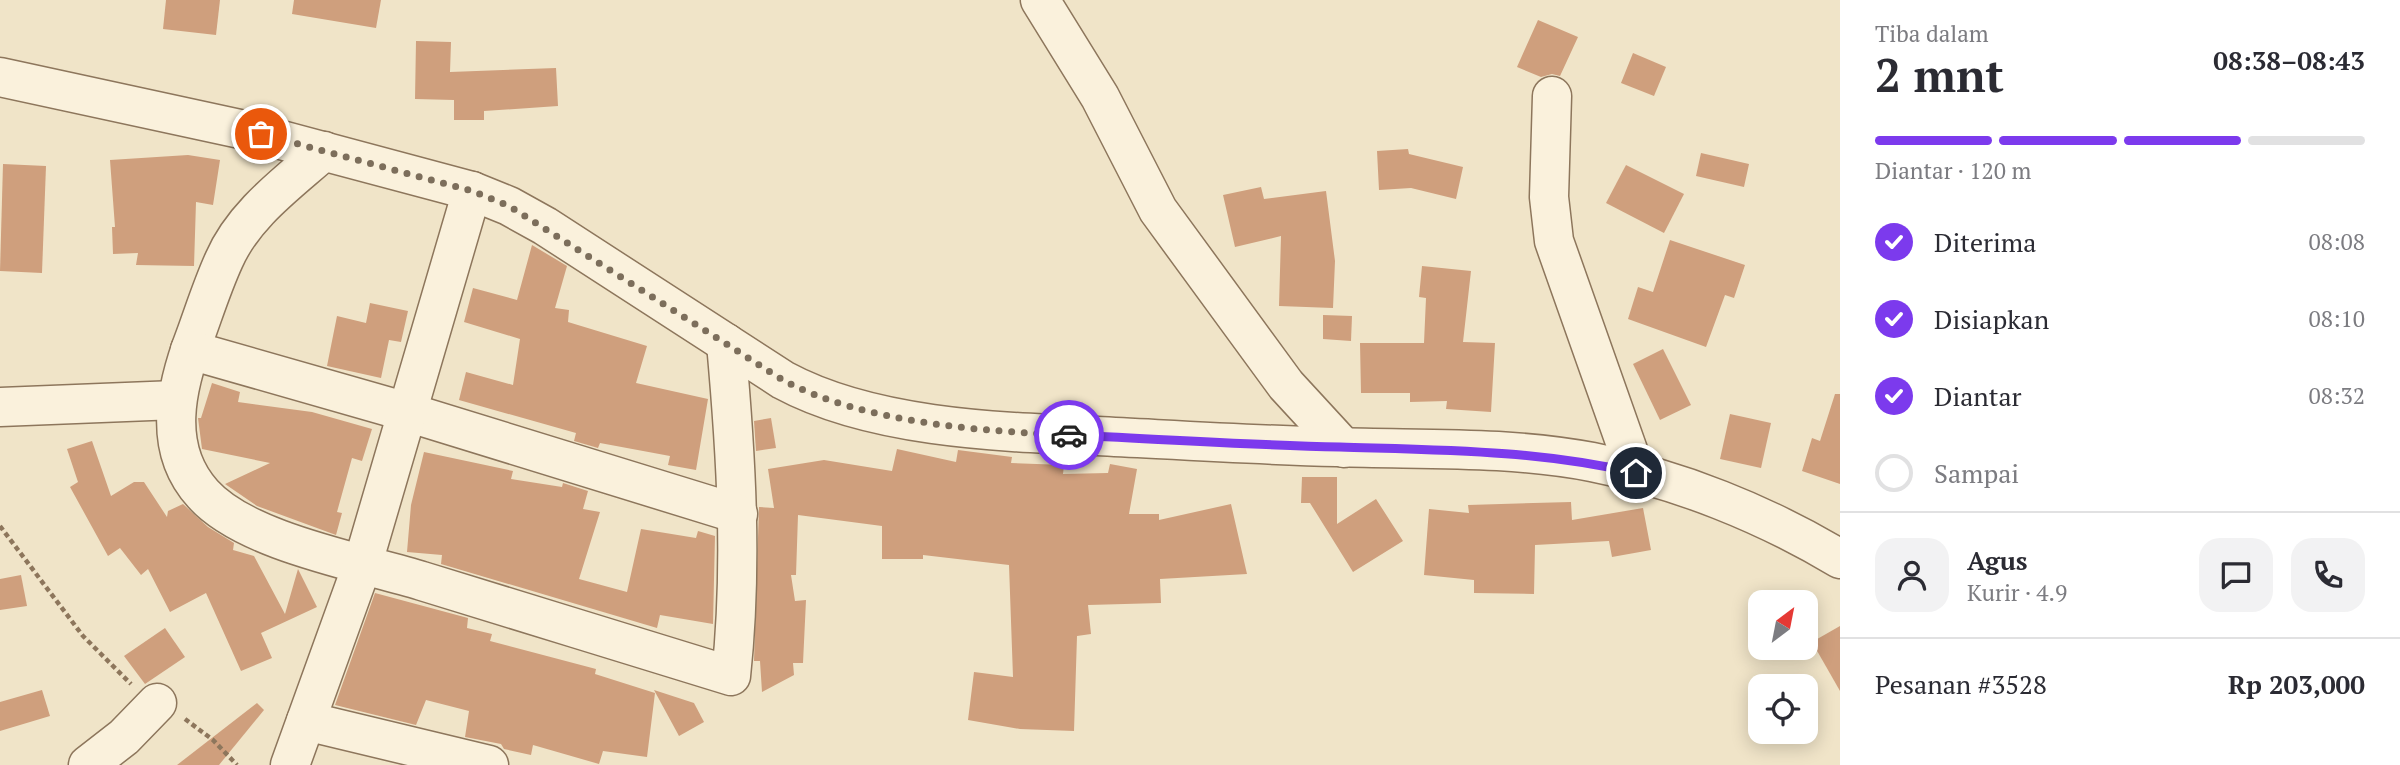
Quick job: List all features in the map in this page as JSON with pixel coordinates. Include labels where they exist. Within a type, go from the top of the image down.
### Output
[{"type":"street","points":[[1040,0],[1100,97],[1158,210],[1286,384],[1344,447]]},
{"type":"street","points":[[0,77],[149,107],[472,191],[509,206],[545,226],[726,343],[816,396],[855,408],[993,432],[1344,447],[1461,449],[1591,462],[1682,486],[1815,544],[1840,559]]},
{"type":"street","points":[[1552,96],[1549,197],[1554,241],[1636,473]]},
{"type":"street","points":[[324,151],[262,206],[240,233],[225,258],[190,350],[176,400],[179,451],[202,493],[238,519],[298,547],[363,563],[731,676],[737,617],[738,514],[726,343]]},
{"type":"street","points":[[290,765],[363,563],[472,191]]},
{"type":"street","points":[[190,350],[407,412],[738,514]]},
{"type":"street","points":[[0,407],[176,400]]},
{"type":"street","points":[[88,765],[124,737],[157,702]]},
{"type":"street","points":[[306,722],[489,765]]},
{"type":"path","points":[[0,526],[83,636],[117,671],[157,702],[196,726],[237,765]]},
{"type":"building","points":[[166,0],[220,0],[216,35],[163,29]]},
{"type":"building","points":[[294,0],[381,0],[376,28],[292,14]]},
{"type":"building","points":[[1538,20],[1578,37],[1560,76],[1552,74],[1541,77],[1517,67]]},
{"type":"building","points":[[416,41],[451,42],[450,72],[556,68],[558,106],[484,111],[484,120],[454,120],[454,100],[415,99]]},
{"type":"building","points":[[1633,53],[1666,67],[1654,96],[1621,83]]},
{"type":"building","points":[[1408,149],[1409,154],[1463,167],[1456,199],[1411,188],[1379,190],[1377,151]]},
{"type":"building","points":[[1701,153],[1749,164],[1744,187],[1696,176]]},
{"type":"building","points":[[188,155],[220,160],[213,205],[196,202],[194,266],[136,265],[138,253],[113,254],[112,227],[115,227],[110,160]]},
{"type":"building","points":[[3,164],[46,166],[42,273],[0,271]]},
{"type":"building","points":[[1626,165],[1684,194],[1664,233],[1606,203]]},
{"type":"building","points":[[1261,187],[1264,199],[1326,191],[1335,261],[1333,308],[1279,306],[1281,236],[1235,247],[1223,195]]},
{"type":"building","points":[[1670,240],[1745,265],[1734,298],[1725,295],[1706,347],[1628,319],[1638,287],[1653,292]]},
{"type":"building","points":[[532,245],[567,266],[555,308],[569,310],[568,322],[647,346],[636,383],[708,399],[696,470],[668,465],[670,456],[600,443],[598,448],[574,441],[576,433],[459,400],[466,372],[513,385],[520,339],[464,322],[473,288],[517,300]]},
{"type":"building","points":[[1422,266],[1471,271],[1463,342],[1495,343],[1491,412],[1446,409],[1447,401],[1410,402],[1410,393],[1361,393],[1360,343],[1424,343],[1426,298],[1419,297]]},
{"type":"building","points":[[370,303],[408,311],[401,342],[389,340],[381,378],[327,366],[337,316],[366,323]]},
{"type":"building","points":[[1323,315],[1352,316],[1351,341],[1323,339]]},
{"type":"building","points":[[1663,349],[1691,405],[1660,420],[1633,364]]},
{"type":"building","points":[[212,383],[240,392],[238,402],[312,412],[372,429],[362,461],[352,458],[337,512],[342,513],[336,535],[257,506],[225,484],[270,463],[202,449],[198,418],[201,418]]},
{"type":"building","points":[[1835,394],[1840,394],[1840,484],[1802,471],[1812,438],[1820,441]]},
{"type":"building","points":[[1730,414],[1771,423],[1761,468],[1720,459]]},
{"type":"building","points":[[771,418],[776,448],[756,451],[754,421]]},
{"type":"building","points":[[92,441],[111,496],[134,482],[144,482],[167,517],[168,511],[183,504],[208,527],[234,543],[233,550],[254,556],[285,614],[298,569],[317,607],[261,633],[272,658],[241,671],[206,593],[170,612],[148,569],[141,575],[120,548],[108,556],[70,487],[78,482],[67,449]]},
{"type":"building","points":[[897,449],[956,462],[958,450],[1012,457],[1011,463],[1064,465],[1063,474],[1108,473],[1110,464],[1137,469],[1129,514],[1159,514],[1159,520],[1231,504],[1247,574],[1160,579],[1161,603],[1088,605],[1091,634],[1077,636],[1074,731],[1020,729],[968,720],[974,672],[1013,677],[1009,565],[923,555],[923,559],[882,559],[882,526],[798,515],[796,575],[791,575],[795,601],[806,600],[803,663],[793,663],[794,675],[762,692],[760,661],[754,661],[759,507],[774,508],[768,469],[824,460],[892,471]]},
{"type":"building","points":[[424,452],[513,471],[511,479],[562,487],[563,483],[588,491],[583,509],[600,512],[579,579],[627,592],[641,529],[696,538],[698,531],[715,536],[713,624],[660,615],[657,628],[441,564],[442,555],[407,552],[411,505]]},
{"type":"building","points":[[1302,477],[1337,477],[1337,524],[1376,499],[1403,541],[1353,572],[1310,503],[1301,503]]},
{"type":"building","points":[[1571,502],[1572,520],[1643,508],[1651,550],[1612,557],[1609,541],[1535,545],[1534,594],[1474,593],[1474,580],[1424,575],[1429,509],[1469,513],[1468,505]]},
{"type":"building","points":[[21,575],[27,606],[0,610],[0,579]]},
{"type":"building","points":[[375,593],[468,618],[467,628],[492,634],[490,641],[596,669],[595,674],[655,693],[647,757],[603,751],[599,764],[533,745],[531,755],[504,749],[501,744],[465,737],[469,711],[426,700],[416,725],[335,705]]},
{"type":"building","points":[[1840,626],[1840,691],[1818,652],[1818,639]]},
{"type":"building","points":[[165,628],[185,657],[145,684],[124,656]]},
{"type":"building","points":[[42,690],[50,716],[0,731],[0,702]]},
{"type":"building","points":[[654,690],[694,703],[704,722],[679,736]]},
{"type":"building","points":[[257,703],[264,710],[219,765],[177,765]]},
{"type":"way so far","points":[[261,134],[472,191],[509,206],[584,250],[783,380],[825,400],[855,408],[993,432],[1069,435]]},
{"type":"route","points":[[1069,435],[1264,445],[1461,449],[1591,462],[1636,473]]}]
